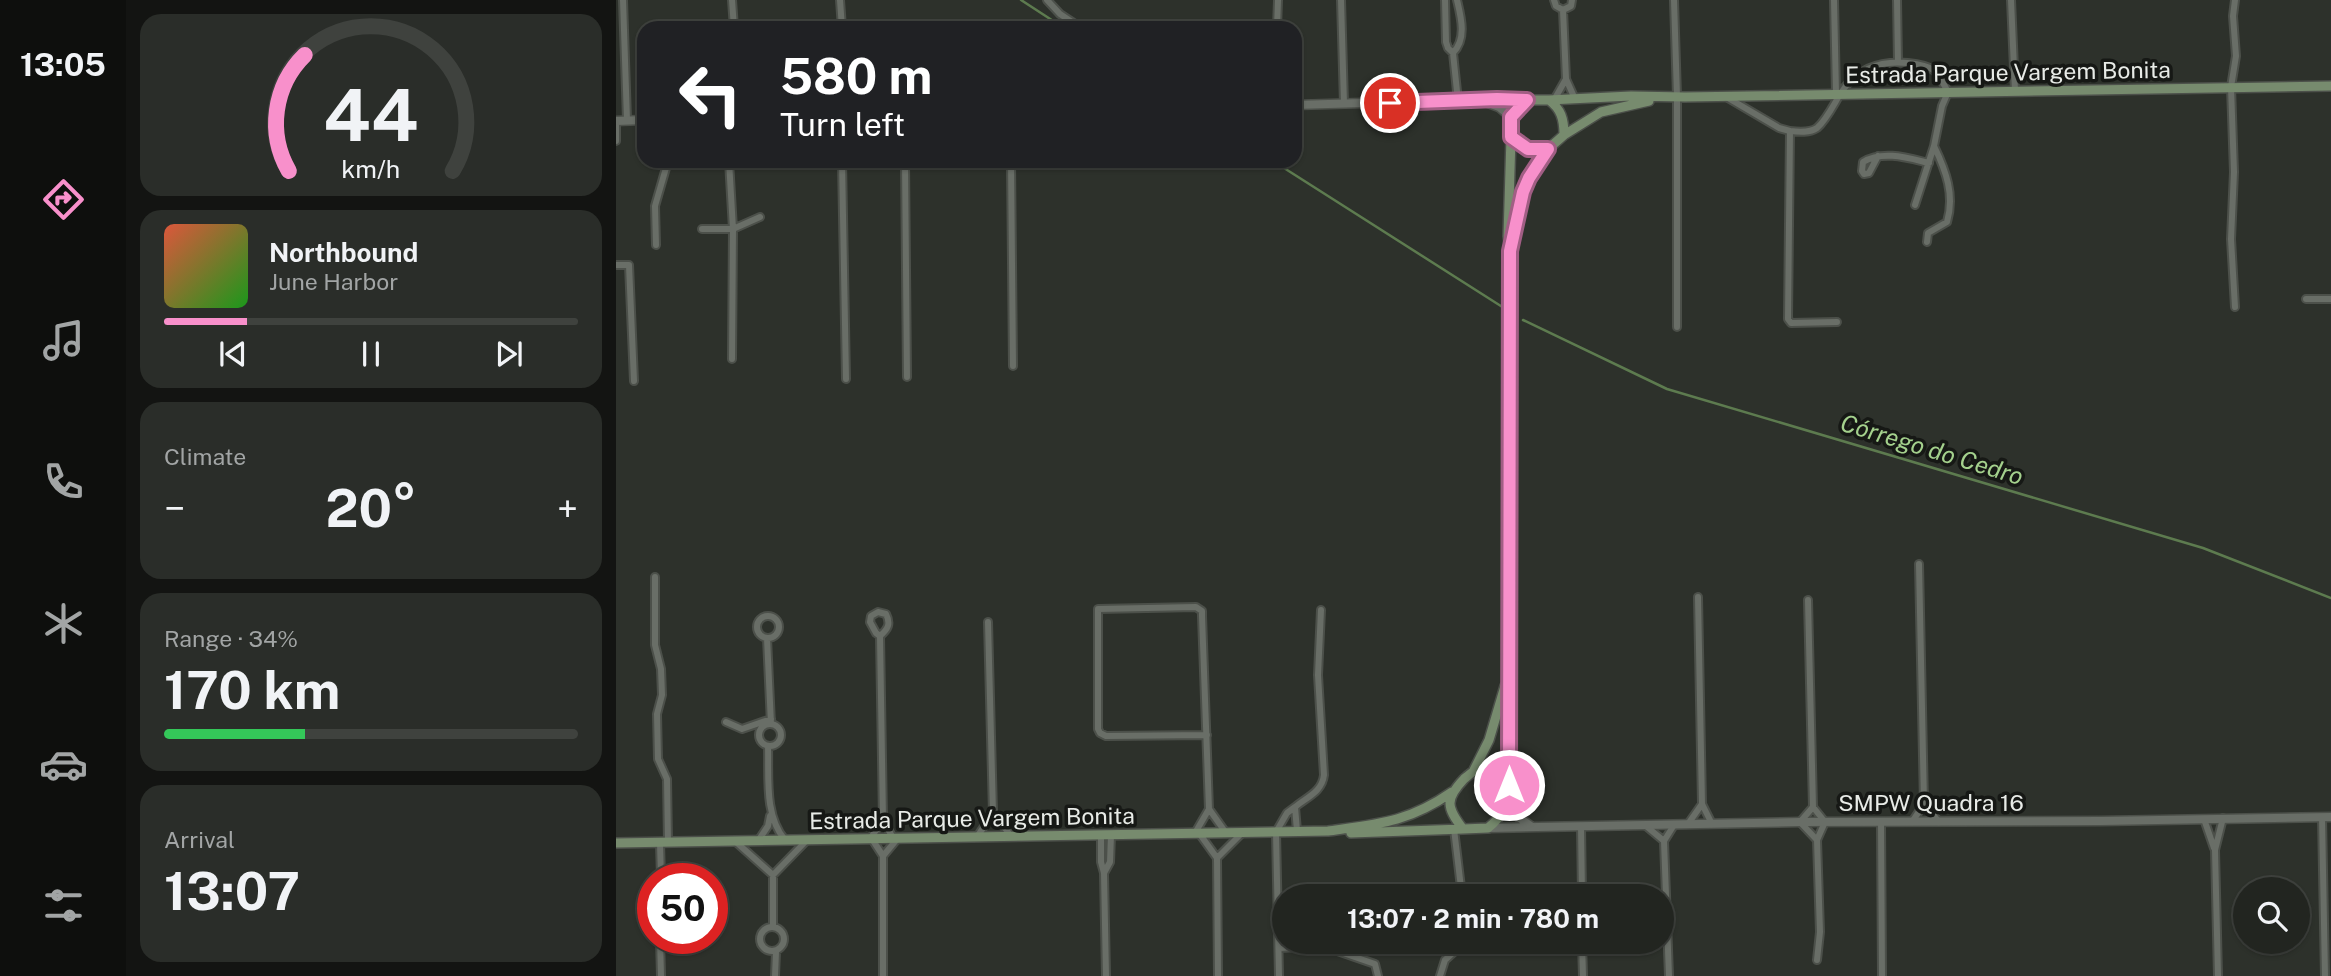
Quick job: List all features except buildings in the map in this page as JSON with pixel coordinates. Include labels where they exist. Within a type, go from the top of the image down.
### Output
[{"type":"main road","name":"Estrada Parque Vargem Bonita","points":[[1551,100],[2331,86]]},
{"type":"main road","name":"Estrada Parque Vargem Bonita","points":[[1564,135],[1601,112],[1644,101],[1680,98]]},
{"type":"main road","points":[[1509,667],[1502,702],[1489,740],[1474,770],[1452,792],[1452,811],[1459,829],[1488,828],[1503,814],[1508,800],[1509,785],[1510,251],[1508,236],[1511,117],[1527,100],[1551,100],[1563,117],[1564,135],[1548,149],[1529,178],[1523,192],[1510,251]]},
{"type":"main road","points":[[1511,137],[1528,149],[1548,149]]},
{"type":"main road","points":[[1474,770],[1492,770],[1509,785]]},
{"type":"main road","name":"Estrada Parque Vargem Bonita","points":[[1328,831],[1405,818],[1424,810],[1452,792]]},
{"type":"main road","name":"Estrada Parque Vargem Bonita","points":[[616,844],[1459,829]]},
{"type":"street","points":[[623,0],[627,120]]},
{"type":"street","points":[[732,0],[734,21]]},
{"type":"street","points":[[840,0],[842,21]]},
{"type":"street","points":[[1047,0],[1069,21]]},
{"type":"street","points":[[1277,21],[1278,0]]},
{"type":"street","points":[[1341,0],[1344,104]]},
{"type":"street","points":[[1446,0],[1446,42],[1452,52],[1458,101]]},
{"type":"street","points":[[1452,52],[1459,44],[1461,35],[1457,0]]},
{"type":"street","points":[[1554,0],[1556,6],[1563,10]]},
{"type":"street","points":[[1563,10],[1571,6],[1572,0]]},
{"type":"street","points":[[1674,0],[1680,98],[1677,327]]},
{"type":"street","points":[[1834,0],[1838,93]]},
{"type":"street","points":[[1897,0],[1898,62]]},
{"type":"street","points":[[2011,0],[2015,91]]},
{"type":"street","points":[[2235,0],[2233,16],[2236,56],[2231,88],[2234,172],[2231,239],[2235,307]]},
{"type":"street","points":[[1563,10],[1566,79],[1575,99]]},
{"type":"street","points":[[1727,96],[1779,128],[1805,132],[1816,129],[1838,93],[1866,69],[1880,63],[1898,62],[1926,65],[1936,70],[1948,92],[1915,205]]},
{"type":"street","points":[[1551,100],[1566,79]]},
{"type":"street","points":[[1480,100],[1499,107],[1511,117]]},
{"type":"street","points":[[1302,105],[1527,100]]},
{"type":"street","points":[[616,141],[616,121],[637,120]]},
{"type":"street","points":[[1790,131],[1788,319],[1791,323],[1800,324],[1837,322]]},
{"type":"street","points":[[1927,242],[1928,233],[1947,222],[1951,210],[1949,180],[1934,146]]},
{"type":"street","points":[[1878,156],[1904,157],[1929,163]]},
{"type":"street","points":[[656,245],[655,206],[666,168]]},
{"type":"street","points":[[729,168],[733,229],[732,359]]},
{"type":"street","points":[[842,168],[846,379]]},
{"type":"street","points":[[905,168],[907,377]]},
{"type":"street","points":[[1011,168],[1013,366]]},
{"type":"street","points":[[702,229],[733,229],[760,217]]},
{"type":"street","points":[[616,265],[629,265],[634,381]]},
{"type":"street","points":[[2306,299],[2331,299]]},
{"type":"street","points":[[1912,822],[1924,804],[1919,564]]},
{"type":"street","points":[[655,577],[655,645],[661,669],[662,695],[657,714],[658,759],[667,779],[662,863]]},
{"type":"street","points":[[1698,597],[1702,804],[1712,824]]},
{"type":"street","points":[[1808,600],[1813,807],[1825,822],[1816,839],[1820,932],[1817,960]]},
{"type":"street","points":[[1207,735],[1106,736],[1100,733],[1098,610],[1200,609],[1202,616],[1207,735],[1209,809],[1197,833],[1217,858],[1218,976]]},
{"type":"street","points":[[1277,884],[1276,832],[1282,820],[1295,807],[1323,785],[1318,675],[1321,610]]},
{"type":"street","points":[[977,837],[993,813],[988,622]]},
{"type":"street","points":[[880,636],[883,820],[871,839],[883,856],[884,976]]},
{"type":"street","points":[[767,638],[771,722]]},
{"type":"street","points":[[726,722],[742,729],[771,722],[778,727],[781,734],[780,741],[775,746],[762,743],[759,737],[760,731],[771,722]]},
{"type":"street","points":[[768,746],[771,810],[775,826],[785,840]]},
{"type":"street","points":[[1508,800],[1517,816],[1532,827]]},
{"type":"street","points":[[1688,824],[1702,804]]},
{"type":"street","points":[[1924,804],[1939,821]]},
{"type":"street","points":[[1295,807],[1297,831]]},
{"type":"street","points":[[1813,807],[1800,822],[1816,839]]},
{"type":"street","points":[[1209,809],[1226,833]]},
{"type":"street","points":[[758,841],[768,826],[771,810]]},
{"type":"street","points":[[993,813],[1011,836]]},
{"type":"street","points":[[2325,976],[2326,817]]},
{"type":"street","name":"SMPW Quadra 16","points":[[1488,828],[2326,817]]},
{"type":"street","points":[[2218,976],[2215,850],[2223,818]]},
{"type":"street","points":[[2204,819],[2215,850]]},
{"type":"street","points":[[883,820],[896,838],[883,856]]},
{"type":"street","points":[[1881,822],[1882,976]]},
{"type":"street","points":[[1670,976],[1664,841],[1674,825]]},
{"type":"street","points":[[1581,826],[1582,884]]},
{"type":"street","points":[[1646,826],[1664,841]]},
{"type":"street","points":[[1459,829],[1461,884]]},
{"type":"street","points":[[1217,858],[1242,833]]},
{"type":"street","points":[[1106,835],[1101,862],[1104,873],[1106,976]]},
{"type":"street","points":[[773,926],[772,875],[808,839]]},
{"type":"street","points":[[736,842],[772,875]]},
{"type":"street","points":[[773,926],[784,934],[785,942],[782,948],[768,951],[762,947],[761,933],[773,926]]},
{"type":"street","points":[[775,976],[776,951]]},
{"type":"street","points":[[660,954],[661,976]]},
{"type":"street","points":[[1279,954],[1279,976]]},
{"type":"street","points":[[1347,954],[1375,964],[1378,976]]},
{"type":"street","points":[[1440,976],[1445,960],[1452,954]]},
{"type":"street","points":[[1582,954],[1583,976]]},
{"type":"waterway","points":[[1021,0],[1053,21]]},
{"type":"waterway","points":[[1284,168],[1504,308]]},
{"type":"waterway","name":"Córrego do Cedro","points":[[1523,320],[1667,389],[2203,548],[2331,598]]},
{"type":"route","points":[[1390,103],[1527,100],[1511,117],[1511,137],[1528,149],[1548,149],[1529,178],[1518,205],[1510,251],[1509,785]]}]
